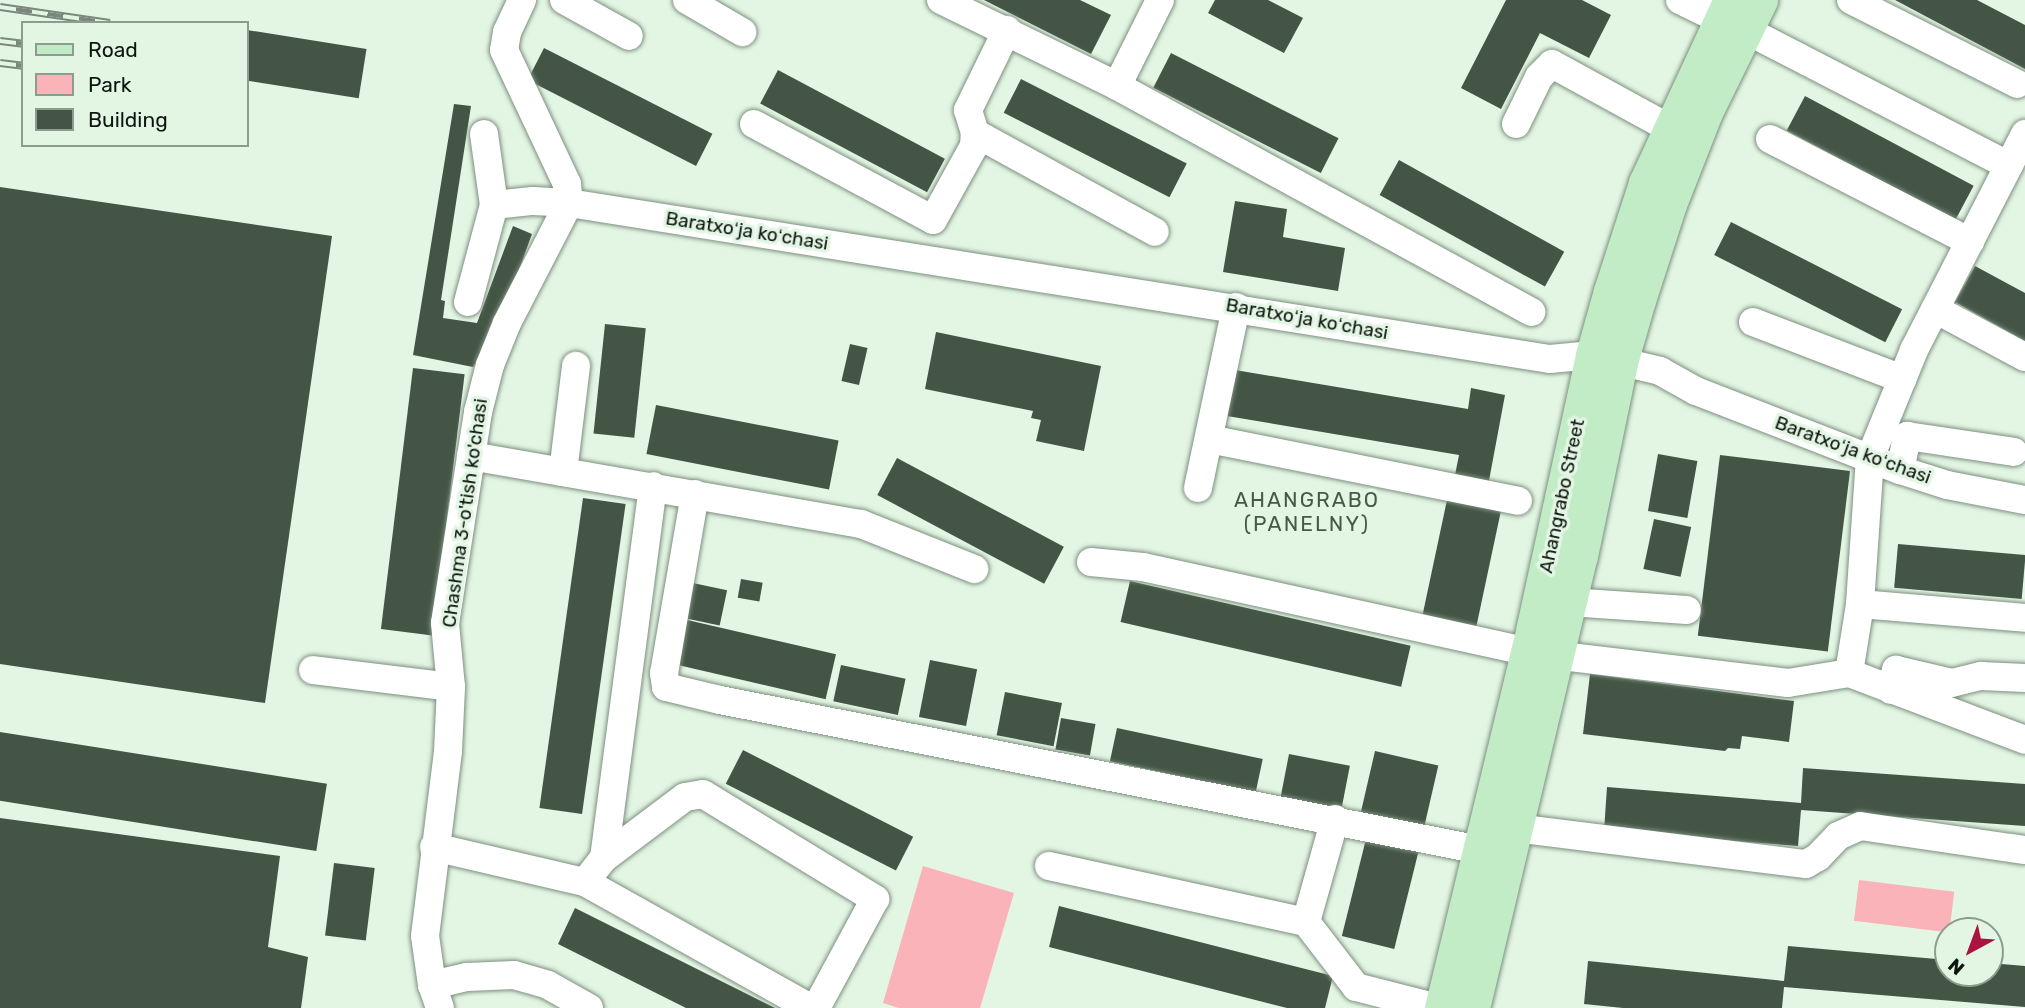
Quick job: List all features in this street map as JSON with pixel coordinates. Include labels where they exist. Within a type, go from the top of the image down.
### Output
[{"type":"main road","name":"Ahangrabo Street","points":[[1440,1008],[1480,850],[1542,653],[1569,601],[1627,237],[1669,128],[1739,12]]},
{"type":"main road","name":"Ahangrabo Street","points":[[1472,1008],[1515,828],[1542,653],[1606,359],[1705,112],[1739,12]]},
{"type":"street","points":[[522,0],[507,32],[504,50],[566,184],[569,203]]},
{"type":"street","points":[[564,0],[629,36]]},
{"type":"street","points":[[687,0],[742,32]]},
{"type":"street","points":[[941,0],[1117,86],[1531,312]]},
{"type":"street","points":[[1117,86],[1160,0]]},
{"type":"street","points":[[1680,0],[1739,12],[2009,166]]},
{"type":"street","points":[[1851,0],[2017,84]]},
{"type":"street","points":[[754,124],[933,220],[974,146],[975,133],[968,110],[1007,30]]},
{"type":"street","points":[[1516,124],[1539,77],[1552,64],[1669,128]]},
{"type":"street","points":[[975,133],[1155,232]]},
{"type":"street","points":[[468,302],[494,205],[484,134]]},
{"type":"street","points":[[1849,674],[1860,604],[1870,458],[1902,379],[1935,309],[2025,134]]},
{"type":"street","points":[[1770,139],[1970,242]]},
{"type":"street","name":"Baratxoʻja koʻchasi","points":[[494,205],[533,201],[569,203],[1236,307],[1549,359],[1606,359],[1660,371],[1696,391],[1900,470],[1947,485],[2025,500]]},
{"type":"street","name":"Chashma 3-o'tish ko'chasi","points":[[436,996],[425,936],[434,846],[448,751],[451,687],[445,623],[478,412],[490,365],[507,323],[569,203]]},
{"type":"street","points":[[1198,488],[1236,307]]},
{"type":"street","points":[[1935,309],[2025,357]]},
{"type":"street","points":[[1753,322],[1902,379]]},
{"type":"street","points":[[564,472],[576,366]]},
{"type":"street","points":[[1900,470],[1907,436],[2014,452]]},
{"type":"street","points":[[1209,439],[1518,501]]},
{"type":"street","points":[[471,456],[861,524],[974,569]]},
{"type":"street","points":[[604,858],[653,486]]},
{"type":"street","points":[[695,494],[664,673],[666,687],[720,701],[1335,819],[1480,850]]},
{"type":"street","points":[[1091,562],[1143,567],[1542,653],[1788,683],[1849,674],[2025,740]]},
{"type":"street","points":[[1569,601],[1687,610]]},
{"type":"street","points":[[1860,604],[2025,618]]},
{"type":"street","points":[[313,670],[451,687]]},
{"type":"street","points":[[1891,690],[1896,670],[1952,683],[1981,676],[2025,678]]},
{"type":"street","points":[[585,882],[604,858],[685,797],[703,794],[875,899],[816,1008]]},
{"type":"street","points":[[1306,922],[1335,819]]},
{"type":"street","points":[[1515,828],[1806,864],[1838,836],[1860,826],[2025,850]]},
{"type":"street","points":[[434,846],[585,882],[810,1008]]},
{"type":"street","points":[[1049,866],[1306,922],[1356,987],[1440,1008]]},
{"type":"street","points":[[436,996],[467,977],[514,975],[548,985],[589,1008]]},
{"type":"green space","points":[[923,866],[1014,893],[980,1008],[899,1008],[883,1003]]},
{"type":"green space","points":[[1859,880],[1954,892],[1951,917],[1934,917],[1934,931],[1854,921]]},
{"type":"building","points":[[984,0],[1080,0],[1111,15],[1091,54]]},
{"type":"building","points":[[1215,0],[1268,0],[1303,18],[1284,53],[1208,13]]},
{"type":"building","points":[[1506,0],[1582,0],[1611,15],[1589,58],[1540,33],[1501,109],[1461,88]]},
{"type":"building","points":[[1895,0],[1977,0],[2025,25],[2025,69]]},
{"type":"building","points":[[248,30],[367,49],[359,98],[248,81]]},
{"type":"building","points":[[544,48],[712,134],[696,166],[528,80]]},
{"type":"building","points":[[1171,53],[1339,138],[1321,173],[1153,88]]},
{"type":"building","points":[[778,70],[945,159],[927,192],[760,104]]},
{"type":"building","points":[[1021,79],[1187,163],[1169,197],[1004,113]]},
{"type":"building","points":[[1805,96],[1974,186],[1955,220],[1787,130]]},
{"type":"building","points":[[454,104],[471,106],[441,300],[445,301],[443,318],[477,323],[513,226],[532,234],[497,331],[473,367],[413,355]]},
{"type":"building","points":[[1399,160],[1564,252],[1545,287],[1380,195]]},
{"type":"building","points":[[0,187],[332,236],[265,703],[0,664]]},
{"type":"building","points":[[1235,201],[1287,209],[1283,237],[1345,248],[1338,291],[1223,272]]},
{"type":"building","points":[[1731,222],[1902,309],[1885,342],[1714,255]]},
{"type":"building","points":[[1975,266],[2025,293],[2025,341],[1955,302]]},
{"type":"building","points":[[605,324],[646,328],[634,438],[594,433]]},
{"type":"building","points":[[936,332],[1101,366],[1084,451],[1036,441],[1041,420],[1031,418],[1033,411],[925,389]]},
{"type":"building","points":[[850,344],[868,348],[859,385],[841,381]]},
{"type":"building","points":[[413,368],[465,374],[433,635],[381,629]]},
{"type":"building","points":[[1235,370],[1468,409],[1471,388],[1505,395],[1488,486],[1454,480],[1459,455],[1227,416]]},
{"type":"building","points":[[656,405],[839,440],[829,490],[646,454]]},
{"type":"building","points":[[1658,454],[1697,461],[1687,518],[1648,511]]},
{"type":"building","points":[[1720,455],[1850,471],[1828,652],[1698,636]]},
{"type":"building","points":[[897,458],[1064,547],[1044,584],[877,495]]},
{"type":"building","points":[[583,498],[626,504],[582,814],[539,808]]},
{"type":"building","points":[[1447,500],[1501,511],[1475,632],[1421,620]]},
{"type":"building","points":[[1654,519],[1691,527],[1681,577],[1643,569]]},
{"type":"building","points":[[1898,544],[2025,555],[2022,599],[1894,588]]},
{"type":"building","points":[[741,579],[763,583],[759,602],[738,598]]},
{"type":"building","points":[[1130,581],[1411,646],[1401,687],[1121,622]]},
{"type":"building","points":[[688,582],[727,590],[720,626],[681,617]]},
{"type":"building","points":[[683,619],[836,654],[826,699],[673,664]]},
{"type":"building","points":[[930,660],[977,669],[966,726],[919,717]]},
{"type":"building","points":[[841,665],[906,679],[898,715],[833,701]]},
{"type":"building","points":[[1590,674],[1794,701],[1789,742],[1742,736],[1740,749],[1728,748],[1725,751],[1583,734]]},
{"type":"building","points":[[1005,692],[1062,703],[1054,746],[997,735]]},
{"type":"building","points":[[1061,718],[1095,724],[1090,756],[1055,750]]},
{"type":"building","points":[[1117,728],[1263,759],[1256,792],[1110,761]]},
{"type":"building","points":[[0,732],[327,784],[316,851],[0,801]]},
{"type":"building","points":[[743,750],[913,837],[896,871],[726,784]]},
{"type":"building","points":[[1375,751],[1438,766],[1424,828],[1361,813]]},
{"type":"building","points":[[1289,754],[1350,766],[1341,810],[1280,798]]},
{"type":"building","points":[[1803,768],[2025,784],[2025,826],[1801,810],[1798,846],[1604,831],[1607,787],[1801,803]]},
{"type":"building","points":[[0,818],[280,856],[268,947],[308,957],[301,1008],[0,1008]]},
{"type":"building","points":[[1367,835],[1419,848],[1394,949],[1342,936]]},
{"type":"building","points":[[334,863],[375,868],[366,940],[325,935]]},
{"type":"building","points":[[1059,906],[1333,976],[1325,1008],[1287,1008],[1049,947]]},
{"type":"building","points":[[575,908],[775,1008],[686,1008],[558,944]]},
{"type":"building","points":[[1788,946],[1934,959],[1934,987],[2004,987],[2004,964],[2025,966],[2025,1007],[1784,987],[1782,1008],[1623,1008],[1584,1004],[1588,961],[1784,981]]},
{"type":"railway","points":[[0,7],[96,21]]},
{"type":"railway","points":[[0,41],[21,44]]},
{"type":"railway","points":[[0,63],[21,66]]},
{"type":"district","name":"AHANGRABO (PANELNY)","points":[[1307,512]]}]
